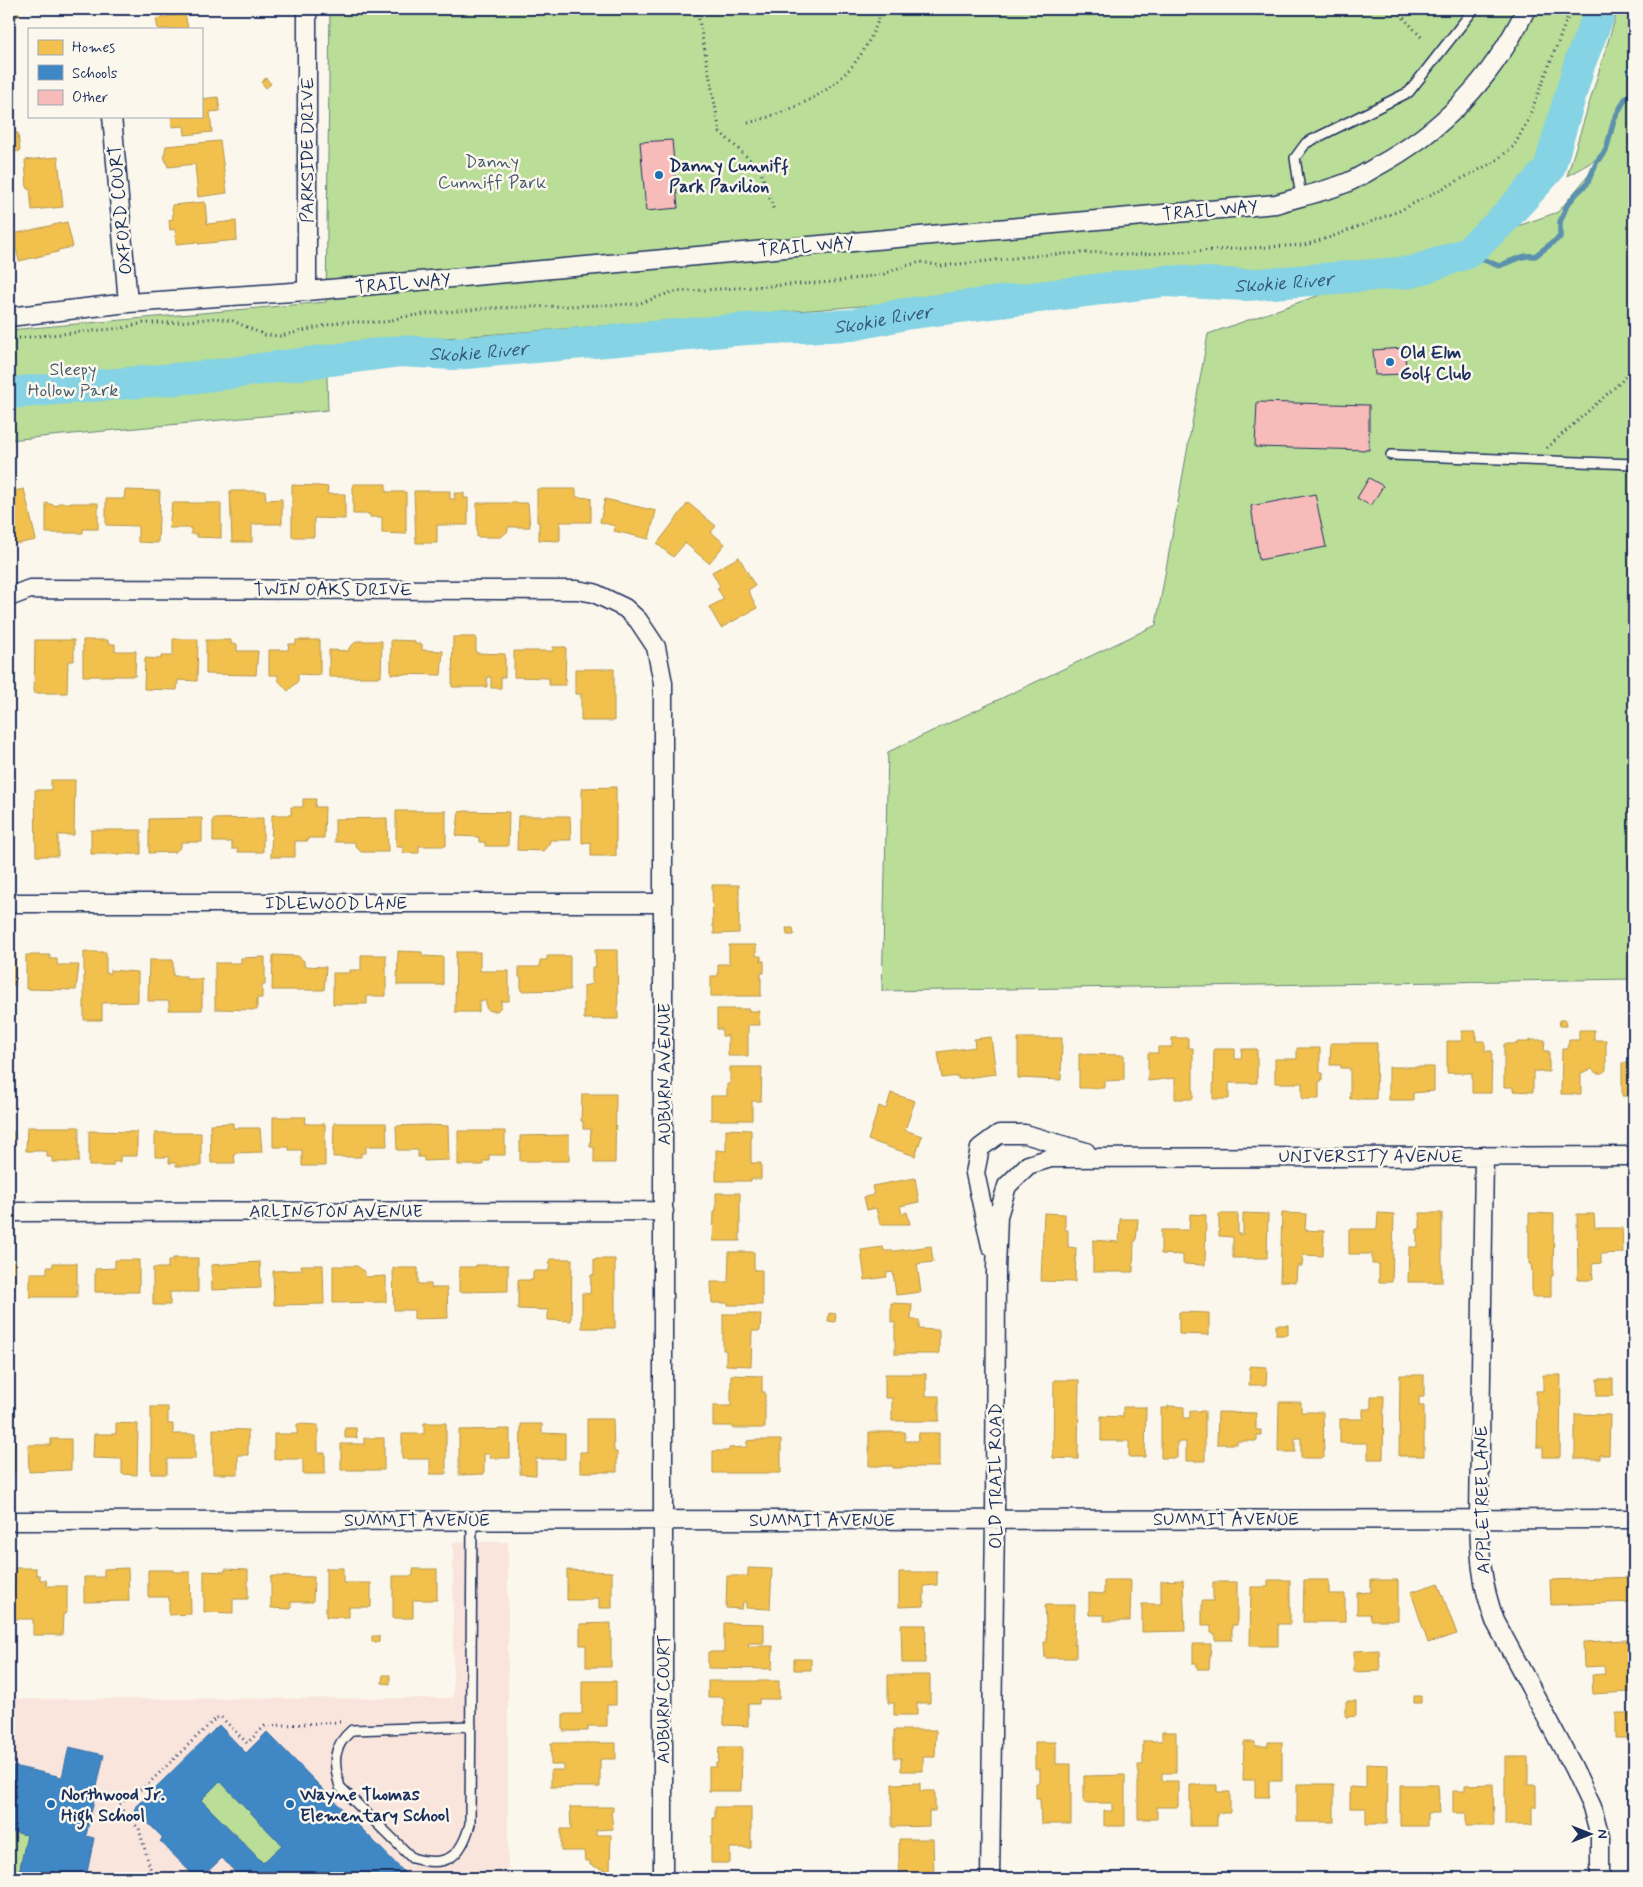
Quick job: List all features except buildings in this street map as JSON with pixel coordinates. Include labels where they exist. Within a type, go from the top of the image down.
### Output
[{"type":"street","name":"PARKSIDE DRIVE","points":[[307,9],[307,291]]},
{"type":"street","name":"TRAIL WAY","points":[[9,316],[128,303],[307,291],[1276,204],[1347,183],[1402,153],[1436,129],[1475,89],[1504,49],[1524,9]]},
{"type":"street","name":"OXFORD COURT","points":[[112,118],[128,303]]},
{"type":"street","name":"TWIN OAKS DRIVE","points":[[9,598],[30,589],[577,590],[594,593],[625,608],[638,620],[645,631]]},
{"type":"street","name":"AUBURN AVENUE","points":[[645,631],[656,647],[663,682],[663,1520]]},
{"type":"street","name":"IDLEWOOD LANE","points":[[9,903],[663,903]]},
{"type":"street","points":[[996,1269],[975,1173],[980,1148],[998,1134],[1025,1134],[1108,1158]]},
{"type":"street","name":"APPLETREE LANE","points":[[1484,1156],[1479,1519],[1481,1573],[1486,1597],[1495,1621],[1592,1807],[1600,1837],[1600,1878]]},
{"type":"street","name":"UNIVERSITY AVENUE","points":[[1108,1158],[1634,1156]]},
{"type":"street","name":"OLD TRAIL ROAD","points":[[990,1878],[998,1216],[1007,1186],[1028,1165],[1052,1158],[1108,1158]]},
{"type":"street","name":"ARLINGTON AVENUE","points":[[9,1212],[664,1211]]},
{"type":"street","name":"SUMMIT AVENUE","points":[[9,1521],[1634,1519]]},
{"type":"street","name":"AUBURN COURT","points":[[663,1520],[663,1878]]},
{"type":"lane","points":[[1301,197],[1295,158],[1306,143],[1410,92],[1474,9]]},
{"type":"lane","points":[[1391,455],[1634,464]]},
{"type":"lane","points":[[471,1726],[352,1730],[341,1739],[335,1756],[336,1772],[340,1787],[412,1858],[426,1862],[441,1861],[457,1854],[466,1842],[470,1824],[471,1726],[472,1520]]},
{"type":"path","points":[[698,9],[720,132],[760,169],[774,211]]},
{"type":"path","points":[[748,123],[777,115],[805,104],[843,77],[862,52],[877,25],[882,9]]},
{"type":"path","points":[[1399,9],[1401,15],[1423,38]]},
{"type":"path","points":[[1533,460],[1634,370]]},
{"type":"path","points":[[153,1878],[139,1829],[118,1805],[147,1785],[216,1718],[222,1717],[247,1743],[264,1726],[343,1722]]},
{"type":"path","points":[[449,1869],[458,1878]]},
{"type":"shaded area","points":[[453,1542],[508,1542],[508,1878],[9,1878],[9,1699],[453,1698]]},
{"type":"green space","name":"Danny Cunniff Park","points":[[330,9],[1592,9],[1548,148],[1473,236],[1386,266],[326,347],[328,410],[9,440],[9,330],[326,302]]},
{"type":"green space","points":[[1618,9],[1634,9],[1634,979],[882,991],[888,752],[1156,625],[1208,334],[1558,212],[1606,154],[1567,176]]},
{"type":"green space","points":[[220,1781],[282,1845],[263,1863],[201,1800]]},
{"type":"green space","points":[[9,1831],[27,1835],[18,1878],[9,1878]]},
{"type":"waterway","name":"Skokie River","points":[[9,393],[199,377],[401,351],[453,354],[746,329],[852,325],[905,314],[1165,281],[1246,285],[1412,272],[1467,253],[1500,223],[1549,169],[1580,62],[1601,9]]},
{"type":"waterway","points":[[1634,61],[1629,72],[1634,81]]},
{"type":"waterway","points":[[1467,253],[1499,266],[1521,257],[1535,256],[1560,237],[1560,222],[1567,205],[1587,184],[1597,161],[1606,150],[1614,120],[1625,99],[1634,93]]},
{"type":"place","name":"Danny Cunniff Park Pavilion","points":[[659,175]]},
{"type":"place","name":"Old Elm Golf Club","points":[[1390,362]]},
{"type":"place","name":"Northwood Jr. High School","points":[[51,1804]]},
{"type":"place","name":"Wayne Thomas Elementary School","points":[[290,1804]]},
{"type":"park label","name":"Sleepy Hollow Park","points":[[73,379]]}]
